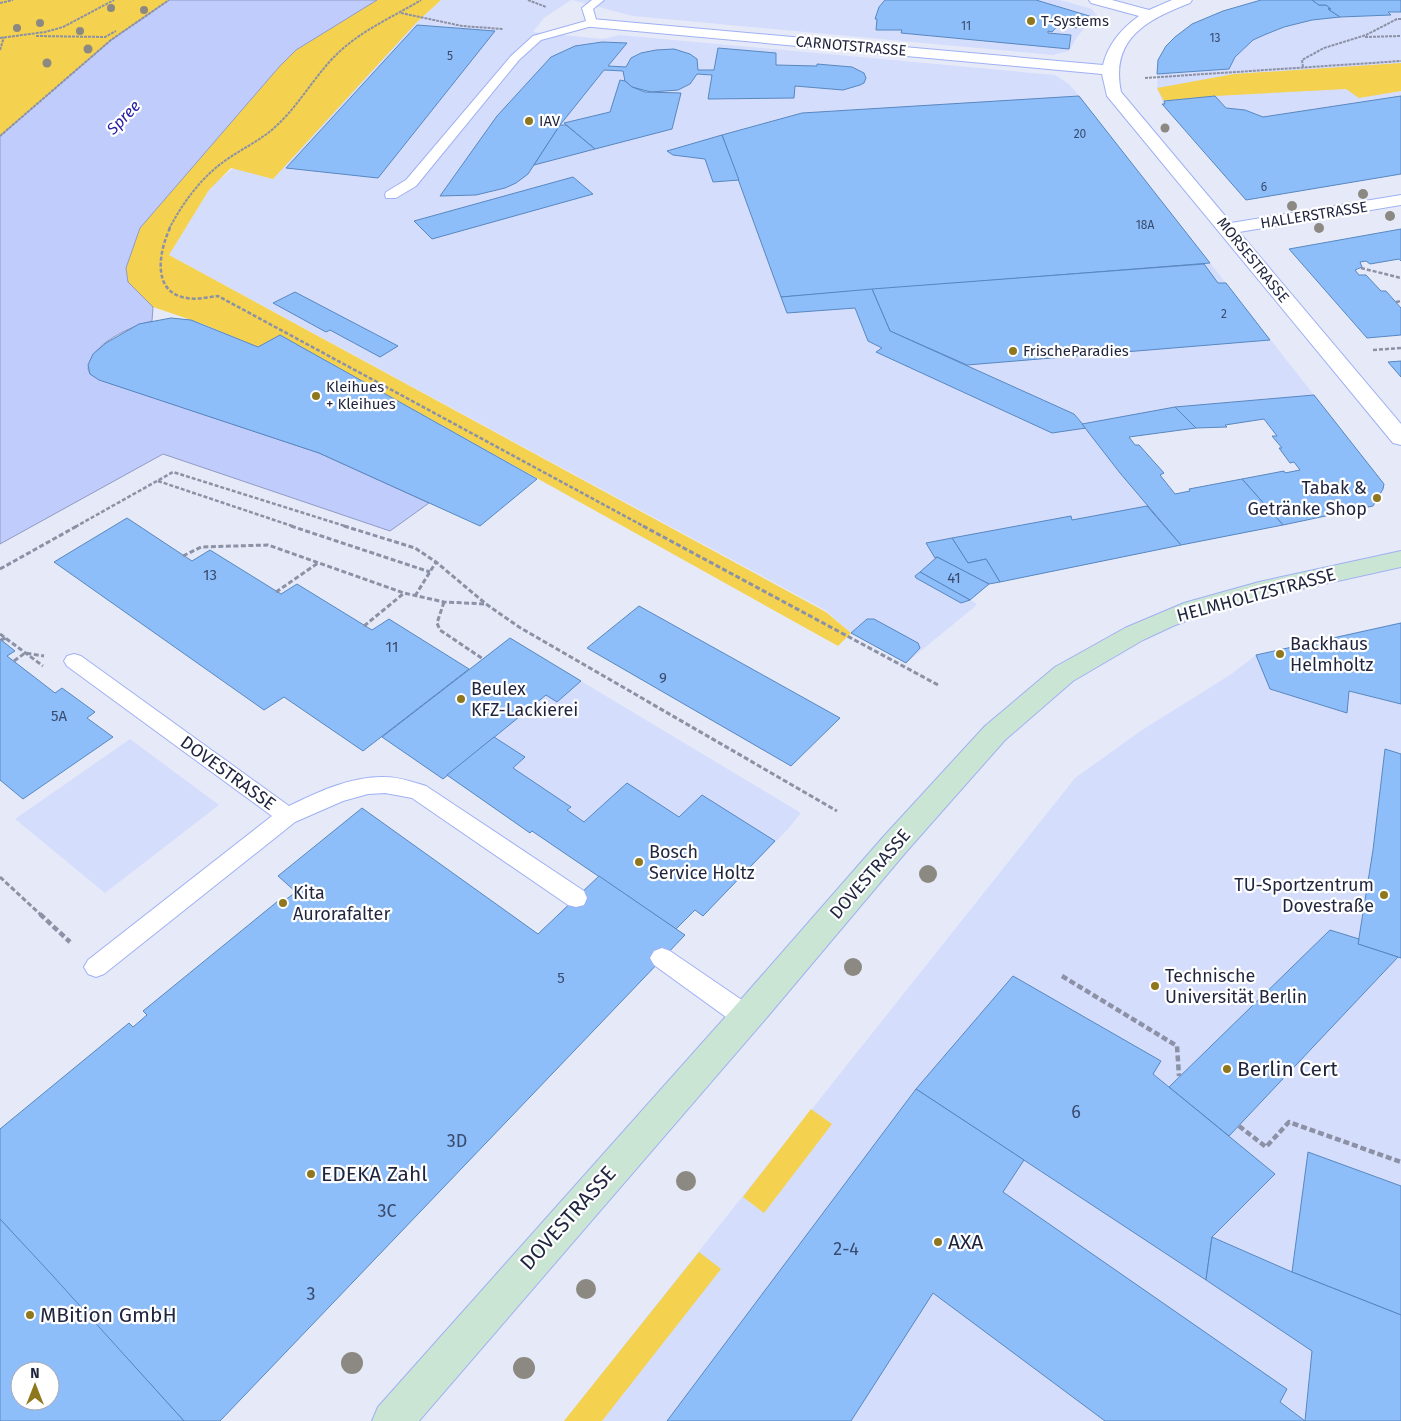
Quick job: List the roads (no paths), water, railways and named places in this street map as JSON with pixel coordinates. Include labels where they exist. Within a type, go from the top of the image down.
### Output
[{"type":"street","points":[[1096,0],[1150,15]]},
{"type":"street","points":[[1110,75],[1117,45],[1124,36],[1150,15],[1185,0]]},
{"type":"street","name":"CARNOTSTRASSE","points":[[592,23],[1110,75]]},
{"type":"street","name":"MORSESTRASSE","points":[[1110,75],[1113,93],[1401,438]]},
{"type":"street","name":"HALLERSTRASSE","points":[[1227,229],[1401,200]]},
{"type":"street","name":"HELMHOLTZSTRASSE","points":[[995,733],[1064,674],[1134,634],[1164,620],[1193,609],[1259,590],[1401,559]]},
{"type":"street","name":"DOVESTRASSE","points":[[392,1421],[895,844],[995,733]]},
{"type":"lane","points":[[391,195],[411,183],[516,58],[537,38],[592,23],[587,8],[599,0]]},
{"type":"lane","name":"DOVESTRASSE","points":[[74,661],[287,816],[355,788],[389,784],[406,786],[419,792],[576,898]]},
{"type":"lane","points":[[96,967],[287,816]]},
{"type":"lane","points":[[662,958],[746,1017]]},
{"type":"water","name":"Spree","points":[[169,0],[377,0],[296,50],[279,67],[140,228],[126,268],[128,282],[153,307],[152,321],[133,327],[104,344],[90,360],[88,369],[90,374],[100,380],[319,453],[429,503],[390,531],[163,454],[0,544],[0,136],[111,40]]},
{"type":"place","name":"T-Systems","points":[[1031,21]]},
{"type":"place","name":"IAV","points":[[529,121]]},
{"type":"place","name":"FrischeParadies","points":[[1013,351]]},
{"type":"place","name":"Kleihues + Kleihues","points":[[316,396]]},
{"type":"place","name":"Tabak & Getränke Shop","points":[[1377,498]]},
{"type":"place","name":"Backhaus Helmholtz","points":[[1280,654]]},
{"type":"place","name":"Beulex KFZ-Lackierei","points":[[461,699]]},
{"type":"place","name":"Bosch Service Holtz","points":[[639,862]]},
{"type":"place","name":"TU-Sportzentrum Dovestraße","points":[[1384,895]]},
{"type":"place","name":"Kita Aurorafalter","points":[[283,903]]},
{"type":"place","name":"Technische Universität Berlin","points":[[1155,986]]},
{"type":"place","name":"Berlin Cert","points":[[1227,1069]]},
{"type":"place","name":"EDEKA Zahl","points":[[311,1174]]},
{"type":"place","name":"AXA","points":[[938,1242]]},
{"type":"place","name":"MBition GmbH","points":[[30,1315]]}]
